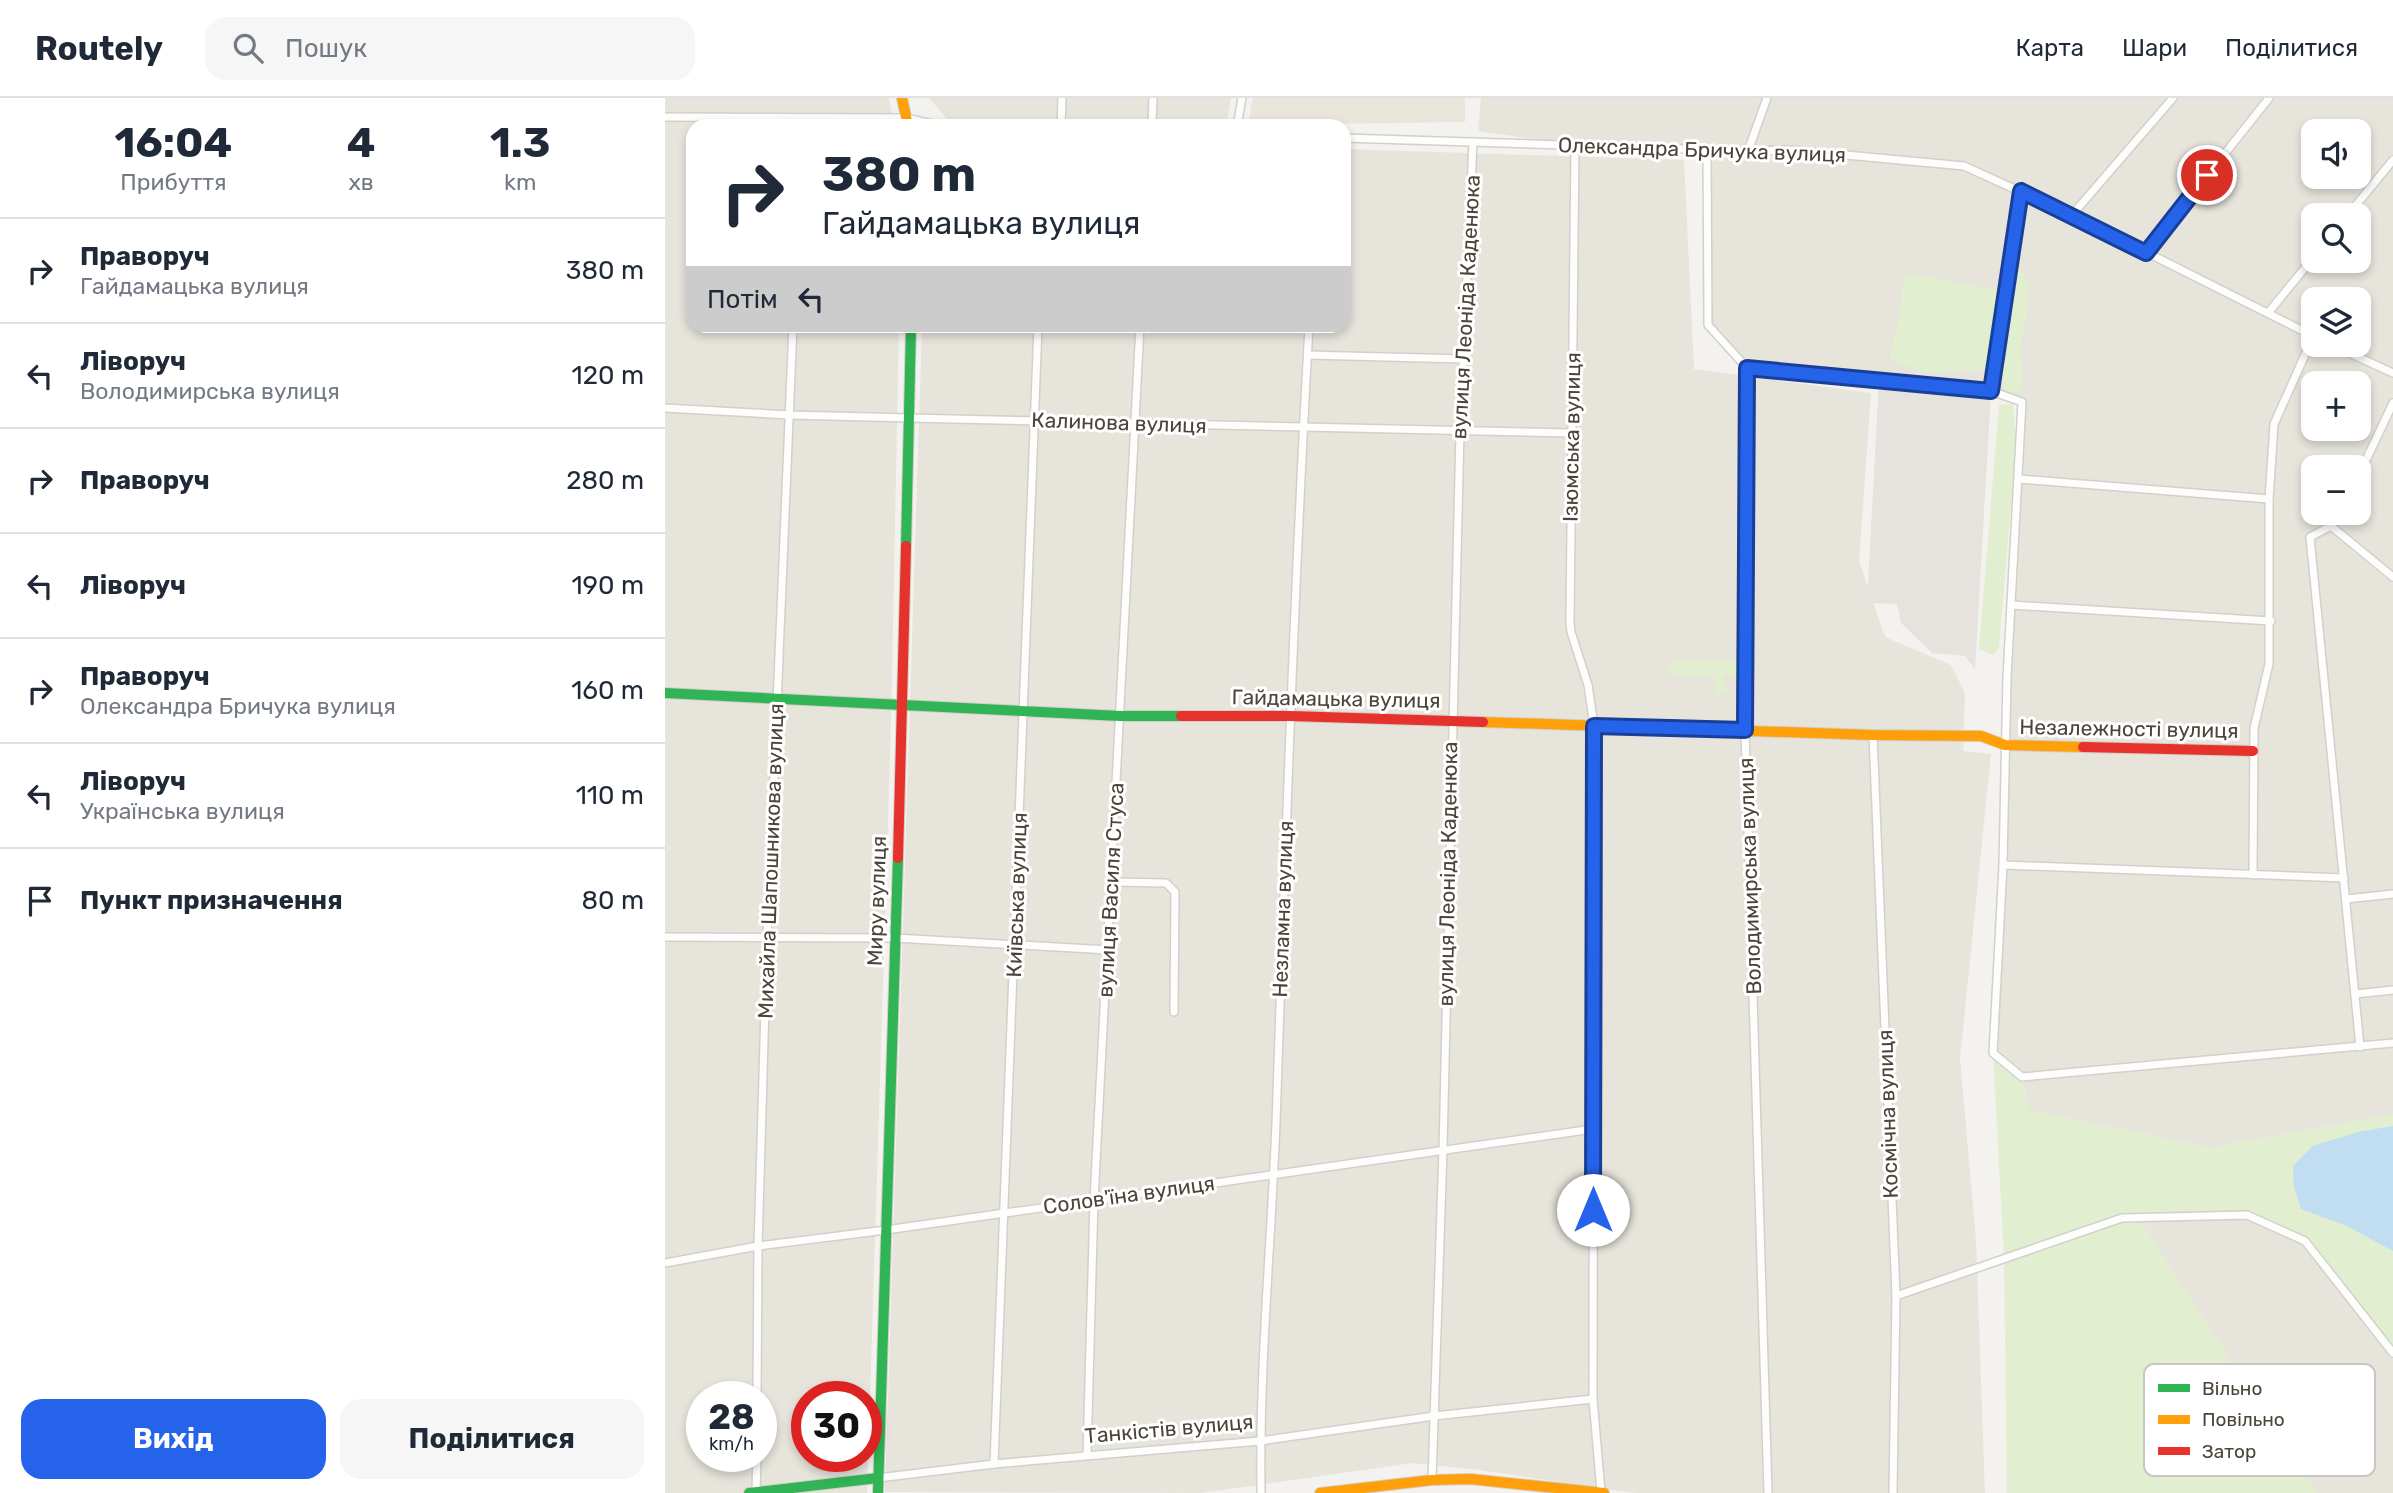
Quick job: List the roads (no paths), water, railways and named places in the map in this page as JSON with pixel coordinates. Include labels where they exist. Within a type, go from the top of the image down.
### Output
[{"type":"street","points":[[902,98],[906,119]]},
{"type":"street","points":[[1061,119],[1062,98]]},
{"type":"street","points":[[1152,119],[1153,98]]},
{"type":"street","points":[[1238,119],[1242,98]]},
{"type":"street","points":[[1748,151],[1767,98]]},
{"type":"street","points":[[2072,215],[2173,98]]},
{"type":"street","points":[[2146,253],[2269,98]]},
{"type":"street","points":[[665,117],[718,119]]},
{"type":"street","name":"Олександра Бричука вулиця","points":[[1351,138],[1748,151],[1792,150],[1964,166],[2072,215],[2301,330]]},
{"type":"street","name":"вулиця Леоніда Каденюка","points":[[1432,1480],[1443,1149],[1451,720],[1473,142]]},
{"type":"street","name":"Ізюмська вулиця","points":[[1575,145],[1571,632],[1588,685],[1594,726],[1593,1399],[1602,1493]]},
{"type":"street","points":[[1707,148],[1708,325],[1747,368],[1991,391],[2022,401],[2004,745],[2003,865],[1993,1052],[2022,1077],[2393,1043]]},
{"type":"street","points":[[2358,203],[2393,160]]},
{"type":"street","points":[[1991,391],[2021,191]]},
{"type":"street","points":[[2268,313],[2301,273]]},
{"type":"street","name":"Михайла Шапошникова вулиця","points":[[757,1381],[758,1246],[767,939],[793,333]]},
{"type":"street","name":"Миру вулиця","points":[[879,1493],[911,333]]},
{"type":"street","name":"Київська вулиця","points":[[994,1464],[1038,333]]},
{"type":"street","name":"вулиця Василя Стуса","points":[[1087,1455],[1094,1200],[1140,333]]},
{"type":"street","name":"Незламна вулиця","points":[[1261,1493],[1260,1441],[1274,1173],[1290,716],[1309,333]]},
{"type":"street","points":[[1308,355],[1464,359]]},
{"type":"street","points":[[2253,875],[2254,728],[2269,664],[2269,499],[2274,424],[2304,357]]},
{"type":"street","points":[[2358,357],[2393,373]]},
{"type":"street","name":"Володимирська вулиця","points":[[1747,368],[1745,730],[1768,1493]]},
{"type":"street","points":[[2368,455],[2393,402]]},
{"type":"street","name":"Калинова вулиця","points":[[665,408],[790,415],[1035,419],[1134,425],[1572,433]]},
{"type":"street","points":[[2019,479],[2269,499]]},
{"type":"street","points":[[2360,1047],[2310,537],[2331,526],[2393,577]]},
{"type":"street","points":[[2011,605],[2271,621]]},
{"type":"street","name":"Гайдамацька вулиця","points":[[665,693],[1024,713],[1290,716],[1873,735],[1980,736],[2004,745]]},
{"type":"street","name":"Космічна вулиця","points":[[1873,735],[1896,1296],[1892,1493]]},
{"type":"street","name":"Незалежності вулиця","points":[[2004,745],[2253,751]]},
{"type":"street","points":[[2003,865],[2344,878]]},
{"type":"street","points":[[1112,882],[1166,883],[1175,892],[1174,1012]]},
{"type":"street","points":[[2346,899],[2393,894]]},
{"type":"street","points":[[665,937],[895,938],[1109,950]]},
{"type":"street","points":[[2355,994],[2393,990]]},
{"type":"street","name":"Солов'їна вулиця","points":[[665,1263],[758,1246],[1003,1214],[1593,1129]]},
{"type":"street","points":[[1896,1296],[2122,1218],[2247,1215],[2305,1241],[2393,1353]]},
{"type":"street","name":"Танкістів вулиця","points":[[749,1493],[994,1464],[1260,1441],[1434,1416],[1593,1399]]},
{"type":"street","points":[[756,1492],[757,1472]]},
{"type":"street","points":[[1320,1493],[1432,1480],[1470,1479],[1602,1493]]},
{"type":"water","points":[[2393,1126],[2393,1251],[2347,1226],[2301,1209],[2294,1187],[2293,1166],[2313,1146],[2358,1132]]}]
